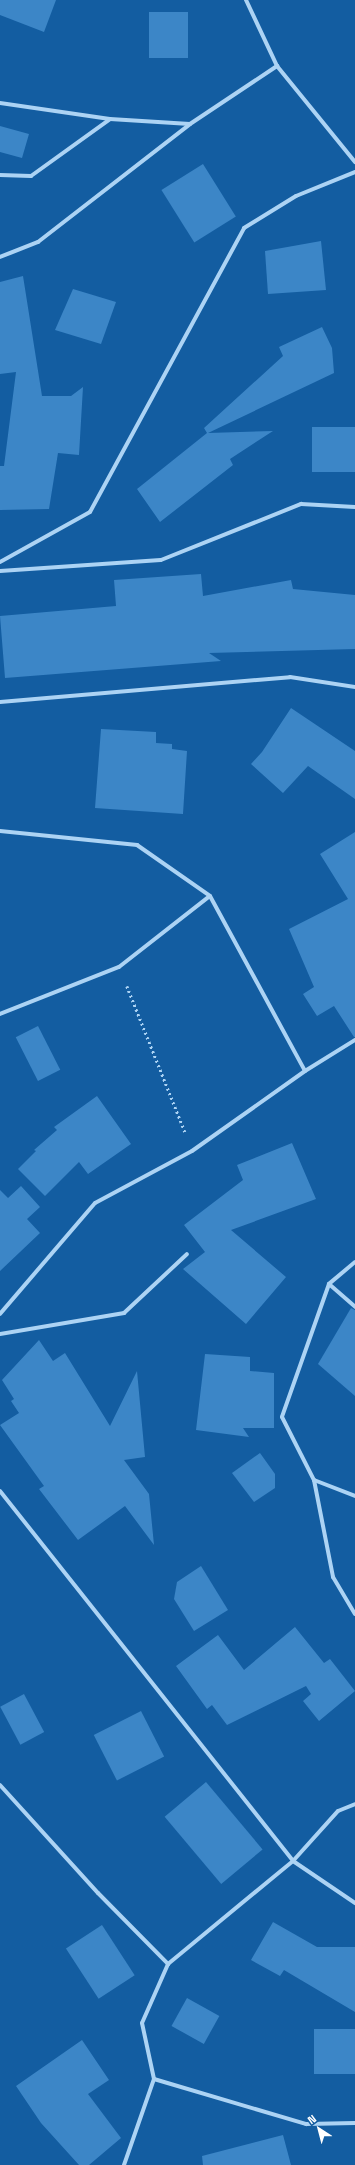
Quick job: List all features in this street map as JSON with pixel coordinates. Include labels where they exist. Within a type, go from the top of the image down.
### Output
[{"type":"street","points":[[246,0],[277,66],[355,162]]},
{"type":"street","points":[[0,257],[38,242],[190,124],[277,66]]},
{"type":"street","points":[[0,103],[110,119],[190,124]]},
{"type":"street","points":[[0,175],[31,176],[110,119]]},
{"type":"street","points":[[0,562],[90,512],[244,228],[296,196],[355,172]]},
{"type":"street","points":[[0,571],[161,560],[301,504],[355,507]]},
{"type":"street","points":[[0,702],[290,677],[355,687]]},
{"type":"street","points":[[0,831],[137,845],[210,896],[305,1072]]},
{"type":"street","points":[[0,1014],[119,967],[210,896]]},
{"type":"street","points":[[0,1314],[96,1203],[192,1151],[305,1072],[355,1040]]},
{"type":"street","points":[[0,1334],[124,1313],[187,1254]]},
{"type":"street","points":[[355,1262],[329,1284],[282,1417],[314,1480],[333,1577],[355,1614]]},
{"type":"street","points":[[329,1284],[355,1307]]},
{"type":"street","points":[[314,1480],[355,1496]]},
{"type":"street","points":[[0,1491],[293,1861],[355,1903]]},
{"type":"street","points":[[0,1785],[98,1893],[168,1964]]},
{"type":"street","points":[[124,2165],[154,2079],[142,2022],[168,1964],[293,1861],[338,1811],[355,1804]]},
{"type":"street","points":[[154,2079],[306,2124],[355,2123]]},
{"type":"path","points":[[119,967],[192,1151]]},
{"type":"building","points":[[0,0],[56,0],[44,32],[0,15]]},
{"type":"building","points":[[149,12],[188,12],[188,58],[149,58]]},
{"type":"building","points":[[0,126],[29,134],[22,158],[0,152]]},
{"type":"building","points":[[203,164],[236,217],[194,243],[161,190]]},
{"type":"building","points":[[321,241],[326,290],[268,294],[265,251]]},
{"type":"building","points":[[23,276],[42,396],[71,396],[83,387],[79,455],[58,453],[49,509],[0,510],[0,466],[4,466],[16,372],[0,374],[0,282]]},
{"type":"building","points":[[73,289],[116,302],[101,344],[55,330]]},
{"type":"building","points":[[322,327],[332,348],[334,373],[208,433],[273,431],[230,459],[233,465],[160,522],[137,489],[207,433],[204,428],[283,356],[279,347]]},
{"type":"building","points":[[312,427],[355,427],[355,472],[312,472]]},
{"type":"building","points":[[201,574],[203,596],[291,580],[293,589],[355,595],[355,649],[209,653],[221,661],[5,678],[0,616],[116,606],[114,580]]},
{"type":"building","points":[[291,708],[355,751],[355,799],[308,766],[283,793],[251,764],[262,752]]},
{"type":"building","points":[[101,729],[156,732],[156,743],[172,744],[172,749],[187,751],[183,814],[95,808]]},
{"type":"building","points":[[355,832],[354,1037],[334,1006],[317,1016],[303,994],[314,987],[289,929],[348,899],[320,854]]},
{"type":"building","points":[[38,1026],[60,1070],[38,1081],[16,1037]]},
{"type":"building","points":[[97,1096],[131,1144],[88,1174],[79,1162],[45,1196],[18,1169],[36,1151],[34,1150],[57,1130],[54,1127]]},
{"type":"building","points":[[292,1143],[316,1199],[231,1230],[286,1277],[246,1324],[183,1269],[205,1252],[184,1225],[243,1180],[237,1165]]},
{"type":"building","points":[[21,1186],[40,1207],[27,1219],[40,1233],[0,1271],[0,1190],[8,1198]]},
{"type":"building","points":[[351,1308],[355,1310],[355,1396],[318,1364]]},
{"type":"building","points":[[39,1340],[53,1361],[65,1353],[110,1426],[137,1371],[145,1457],[124,1460],[149,1494],[154,1545],[125,1506],[78,1540],[39,1489],[44,1486],[0,1425],[19,1413],[11,1401],[14,1399],[2,1380]]},
{"type":"building","points":[[205,1354],[250,1357],[250,1371],[274,1373],[274,1428],[243,1428],[249,1437],[196,1430]]},
{"type":"building","points":[[260,1453],[275,1474],[275,1488],[254,1502],[232,1473]]},
{"type":"building","points":[[201,1566],[228,1610],[194,1631],[174,1599],[177,1582]]},
{"type":"building","points":[[295,1627],[324,1663],[330,1659],[355,1691],[319,1721],[303,1701],[311,1694],[306,1686],[227,1725],[212,1705],[207,1709],[176,1666],[218,1635],[244,1670]]},
{"type":"building","points":[[24,1694],[44,1732],[20,1745],[0,1707]]},
{"type":"building","points":[[141,1711],[164,1756],[117,1781],[94,1735]]},
{"type":"building","points":[[206,1782],[263,1849],[221,1884],[165,1817]]},
{"type":"building","points":[[273,1922],[317,1947],[355,1947],[355,2012],[284,1970],[280,1976],[251,1960]]},
{"type":"building","points":[[102,1925],[135,1975],[99,1999],[66,1948]]},
{"type":"building","points":[[187,1998],[219,2016],[204,2044],[171,2026]]},
{"type":"building","points":[[314,2029],[355,2029],[355,2074],[314,2074]]},
{"type":"building","points":[[82,2040],[109,2080],[88,2094],[121,2138],[89,2165],[79,2165],[41,2123],[16,2086]]},
{"type":"building","points":[[283,2135],[291,2165],[203,2165],[202,2156]]}]
